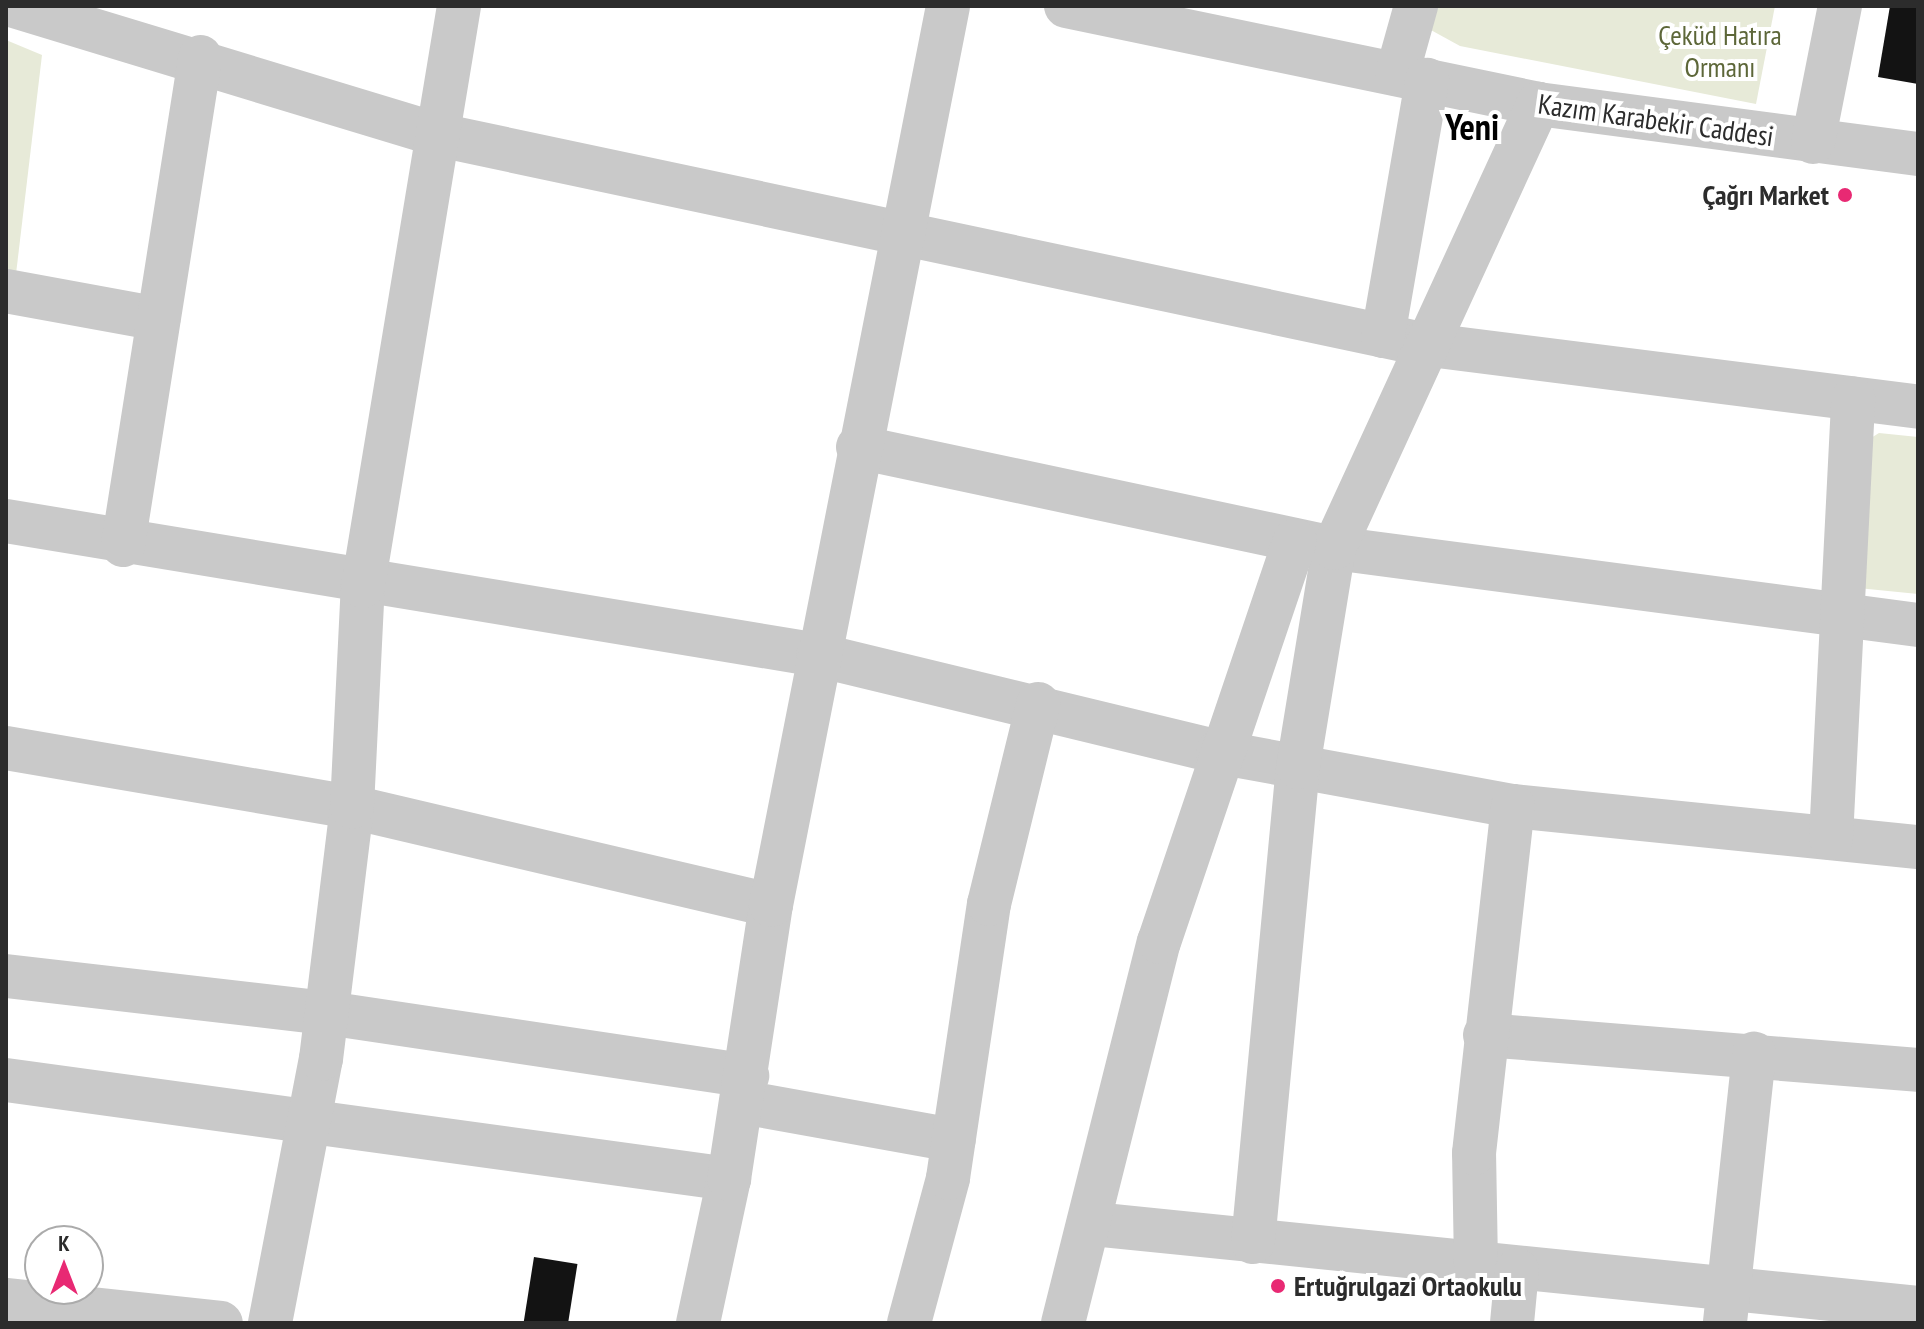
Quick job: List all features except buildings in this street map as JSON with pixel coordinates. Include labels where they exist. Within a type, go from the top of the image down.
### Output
[{"type":"street","points":[[14,6],[200,57],[439,135],[1402,340],[1918,407]]},
{"type":"street","points":[[270,1323],[313,1118],[352,807],[363,586],[459,6]]},
{"type":"street","points":[[698,1323],[729,1179],[771,905],[818,655],[948,6]]},
{"type":"street","name":"Kazım Karabekir Caddesi","points":[[1066,6],[1224,23],[1412,77],[1538,104],[1918,154]]},
{"type":"street","points":[[1402,340],[1416,6]]},
{"type":"street","points":[[1813,142],[1840,6]]},
{"type":"street","points":[[123,545],[200,57]]},
{"type":"street","points":[[1063,1323],[1093,1224],[1159,942],[1218,752],[1314,544],[1402,340],[1538,104]]},
{"type":"street","points":[[6,291],[158,319]]},
{"type":"street","points":[[1831,838],[1839,617],[1853,399]]},
{"type":"street","points":[[858,447],[1314,544],[1839,617],[1918,625]]},
{"type":"street","points":[[6,521],[123,545],[363,586],[818,655],[1038,704],[1218,752],[1513,806],[1918,847]]},
{"type":"street","points":[[1253,1242],[1298,767],[1314,544]]},
{"type":"street","points":[[909,1323],[954,1140],[989,904],[1038,704]]},
{"type":"street","points":[[6,748],[352,807],[771,905]]},
{"type":"street","points":[[1512,1323],[1497,1268],[1474,1153],[1513,806]]},
{"type":"street","points":[[6,976],[327,1013],[744,1089],[954,1140]]},
{"type":"street","points":[[1485,1035],[1754,1054],[1918,1070]]},
{"type":"street","points":[[1726,1308],[1754,1054]]},
{"type":"street","points":[[6,1080],[313,1118],[729,1179]]},
{"type":"street","points":[[1093,1224],[1497,1268],[1726,1308],[1918,1308]]},
{"type":"street","points":[[8,1308],[221,1323]]},
{"type":"green space","name":"Çeküd Hatıra Ormanı","points":[[1435,6],[1775,6],[1756,104],[1460,46],[1429,29]]},
{"type":"green space","points":[[6,40],[42,55],[16,274],[6,272]]},
{"type":"green space","points":[[1879,433],[1918,437],[1918,594],[1858,588],[1871,438]]},
{"type":"place","name":"Çağrı Market","points":[[1845,195]]},
{"type":"place","name":"Ertuğrulgazi Ortaokulu","points":[[1278,1286]]},
{"type":"district","name":"Yeni","points":[[1472,127]]}]
